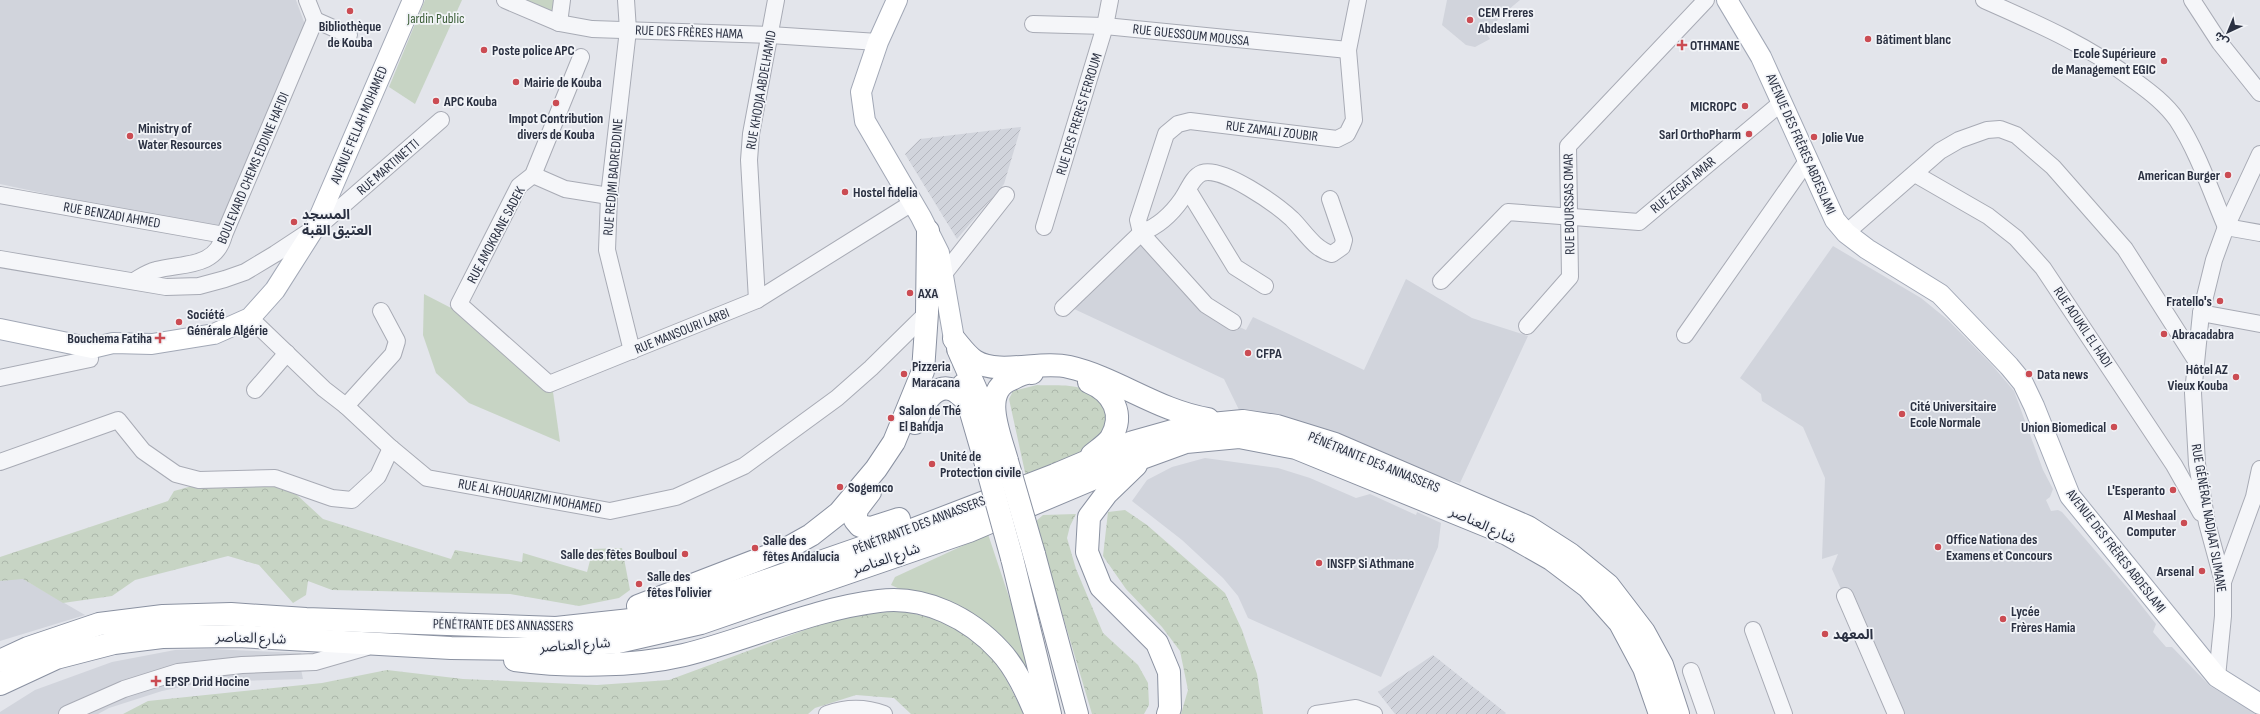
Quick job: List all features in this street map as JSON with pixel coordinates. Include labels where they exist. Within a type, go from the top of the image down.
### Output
[{"type":"highway","points":[[587,626],[786,549],[811,535],[839,513],[876,469],[894,442],[922,370],[927,313],[920,217]]},
{"type":"highway","points":[[954,339],[966,400],[986,464],[1012,558],[1050,714]]},
{"type":"highway","points":[[954,339],[975,361],[994,367],[1067,366],[1100,376],[1174,412],[1231,422]]},
{"type":"highway","points":[[954,339],[1007,461]]},
{"type":"highway","points":[[1077,714],[1034,554],[994,414],[994,395],[1004,382],[1028,372],[1081,378],[1102,387],[1115,403],[1117,420],[1111,439],[1083,463]]},
{"type":"highway","points":[[966,400],[953,390],[943,389],[929,398],[896,458],[857,509],[855,520],[860,526],[871,528],[917,515],[982,502]]},
{"type":"highway","name":"PÉNÉTRANTE DES ANNASSERS","points":[[0,661],[28,648],[99,624],[163,616],[231,614],[306,619],[524,628],[587,626],[640,619],[702,603],[904,533],[1133,442],[1190,426],[1243,421],[1277,426],[1335,444],[1528,526],[1570,554],[1608,585],[1644,632],[1662,665],[1678,714]]},
{"type":"highway","name":"شارع العناصر","points":[[0,684],[56,658],[114,643],[162,637],[238,636],[377,645],[519,650],[618,642],[701,623],[969,531],[1142,458],[1186,442],[1239,437],[1296,448],[1507,534],[1551,559],[1588,587],[1620,622],[1644,668],[1660,714]]},
{"type":"highway","points":[[1142,458],[1107,493],[1089,517],[1087,552],[1101,587],[1157,643],[1169,672],[1170,708],[1168,714]]},
{"type":"highway","points":[[451,648],[537,663],[586,665],[640,661],[682,656],[823,612],[880,601],[922,603],[961,618],[1000,652],[1026,692],[1036,714]]},
{"type":"main road","name":"AVENUE FELLAH MOHAMED","points":[[250,318],[275,290],[315,227],[413,0]]},
{"type":"main road","points":[[897,0],[878,42],[861,92],[865,121],[939,253],[954,339]]},
{"type":"main road","name":"AVENUE DES FRÈRES ABDESLAMI","points":[[1727,0],[1761,57],[1834,220],[1846,233],[1867,249],[1940,294],[2009,366],[2023,383],[2034,406],[2070,496],[2217,677],[2260,695]]},
{"type":"main road","points":[[0,328],[92,348],[113,343],[152,344],[214,334],[250,318]]},
{"type":"street","points":[[307,0],[315,20],[349,35]]},
{"type":"street","name":"RUE DES FRÈRES HAMA","points":[[505,0],[559,23],[592,29],[770,35],[878,42]]},
{"type":"street","points":[[559,23],[562,0]]},
{"type":"street","name":"RUE REDJMI BADREDDINE","points":[[626,0],[628,30],[609,196],[607,250],[632,351]]},
{"type":"street","name":"RUE KHODJA ABDELHAMID","points":[[758,300],[749,160],[751,134],[776,0]]},
{"type":"street","name":"RUE DES FRERES FERROUM","points":[[1044,228],[1105,26],[1110,0]]},
{"type":"street","name":"RUE ZAMALI ZOUBIR","points":[[1141,233],[1138,220],[1166,134],[1178,124],[1190,121],[1337,139],[1347,134],[1354,120],[1348,50],[1358,0]]},
{"type":"street","name":"RUE BOURSSAS OMAR","points":[[1527,326],[1570,276],[1568,146],[1706,0]]},
{"type":"street","points":[[1984,0],[2062,34],[2105,58],[2153,94],[2177,120],[2200,166],[2226,227],[2260,233]]},
{"type":"street","points":[[2192,0],[2220,42],[2260,93]]},
{"type":"street","name":"BOULEVARD CHEMS EDDINE HAFIDI","points":[[134,281],[155,270],[188,264],[208,258],[216,254],[222,246],[224,235],[315,20]]},
{"type":"street","name":"RUE GUESSOUM MOUSSA","points":[[1033,24],[1105,26],[1348,50]]},
{"type":"street","name":"RUE AMOKRANE SADEK","points":[[459,304],[519,186],[533,175],[581,57]]},
{"type":"street","name":"RUE ZEGAT AMAR","points":[[1441,281],[1508,212],[1639,222],[1781,103]]},
{"type":"street","name":"RUE MARTINETTI","points":[[0,259],[166,287],[199,286],[245,272],[315,227],[408,150],[441,120]]},
{"type":"street","points":[[1846,233],[1940,151],[1958,140],[1987,130],[2000,129],[2016,135],[2053,167],[2125,249],[2195,359]]},
{"type":"street","name":"RUE GÉNÉRAL NADJAAT SLIMANE","points":[[2217,677],[2224,616],[2223,582],[2207,523],[2197,464],[2193,393],[2195,359],[2201,313],[2214,260],[2226,227],[2260,154]]},
{"type":"street","points":[[1685,336],[1807,161]]},
{"type":"street","points":[[1063,308],[1141,233],[1153,228],[1165,220],[1188,190],[1193,180],[1202,173],[1213,172],[1230,178],[1273,204],[1291,219],[1321,251],[1332,254],[1342,247],[1344,240],[1330,199]]},
{"type":"street","name":"RUE AOUKIL EL HADI","points":[[1915,174],[1988,216],[2016,238],[2043,268],[2174,465],[2207,523]]},
{"type":"street","points":[[533,175],[565,189],[609,196]]},
{"type":"street","points":[[1188,190],[1235,267],[1265,286]]},
{"type":"street","points":[[943,275],[1006,194]]},
{"type":"street","name":"RUE BENZADI AHMED","points":[[0,195],[224,235]]},
{"type":"street","name":"RUE MANSOURI LARBI","points":[[459,304],[548,384],[758,300],[920,217]]},
{"type":"street","points":[[1141,233],[1206,305],[1233,322]]},
{"type":"street","points":[[346,406],[393,354],[397,341],[381,311]]},
{"type":"street","name":"RUE AL KHOUARIZMI MOHAMED","points":[[250,318],[324,389],[346,406],[391,448],[428,478],[610,511],[676,497],[744,466],[830,402],[871,368],[927,313]]},
{"type":"street","points":[[2201,313],[2260,324]]},
{"type":"street","points":[[254,390],[287,353]]},
{"type":"street","points":[[0,378],[90,359]]},
{"type":"street","points":[[0,462],[118,420],[144,451],[176,474],[199,480],[275,478],[332,498],[352,500],[378,476],[391,448]]},
{"type":"street","points":[[2223,582],[2254,497],[2260,469]]},
{"type":"street","points":[[1845,596],[1896,714]]},
{"type":"street","points":[[1753,630],[1784,714]]},
{"type":"street","points":[[67,714],[124,689],[178,672],[242,665],[314,662],[377,645]]},
{"type":"street","points":[[1691,671],[1706,714]]},
{"type":"street","points":[[827,714],[849,708],[871,709],[884,714]]},
{"type":"street","points":[[1316,714],[1356,708],[1374,714]]},
{"type":"shaded area","name":"Ministry of Water Resources","points":[[0,0],[296,0],[307,30],[220,231],[0,184]]},
{"type":"shaded area","name":"CEM Freres Abdeslami","points":[[1447,0],[1520,0],[1502,15],[1486,33],[1490,39],[1475,47],[1466,45],[1442,25]]},
{"type":"shaded area","points":[[1021,127],[1004,184],[957,239],[905,154],[920,139]]},
{"type":"shaded area","name":"CFPA","points":[[1143,241],[1207,312],[1246,330],[1253,317],[1364,370],[1406,279],[1472,318],[1528,336],[1460,483],[1241,414],[1224,379],[1072,308]]},
{"type":"shaded area","points":[[1833,246],[1921,298],[1948,320],[1992,365],[2014,391],[2043,470],[2053,489],[2050,497],[2046,500],[2051,511],[2058,510],[2062,512],[2130,591],[2156,624],[2153,632],[2166,647],[2172,647],[2210,686],[2258,714],[1902,714],[1852,614],[1832,569],[1838,554],[1822,559],[1825,478],[1803,427],[1762,401],[1761,394],[1740,378]]},
{"type":"shaded area","name":"INSFP Si Athmane","points":[[1205,458],[1278,468],[1310,478],[1356,498],[1370,494],[1416,515],[1417,512],[1441,523],[1438,547],[1381,677],[1248,618],[1238,596],[1223,578],[1182,540],[1132,501],[1147,480],[1172,467]]},
{"type":"shaded area","points":[[0,579],[23,579],[85,615],[0,641]]},
{"type":"shaded area","name":"EPSP Drid Hocine","points":[[210,649],[301,653],[305,660],[301,669],[303,679],[205,682],[162,691],[109,708],[98,714],[0,714],[0,712],[35,690],[112,662],[175,650]]},
{"type":"shaded area","points":[[1433,655],[1506,713],[1395,714],[1378,692]]},
{"type":"green space","name":"Jardin Public","points":[[425,0],[462,0],[415,104],[389,87]]},
{"type":"green space","points":[[521,0],[557,0],[555,14]]},
{"type":"green space","points":[[424,294],[455,310],[553,392],[560,442],[469,403],[436,373],[423,335]]},
{"type":"green space","points":[[1037,385],[1070,386],[1080,388],[1090,393],[1098,399],[1103,407],[1105,425],[1097,442],[1088,449],[1066,461],[1026,477],[1009,399],[1013,391]]},
{"type":"green space","points":[[221,478],[290,481],[297,495],[323,519],[451,559],[455,550],[522,562],[523,553],[587,572],[593,549],[622,548],[630,590],[619,598],[579,606],[510,594],[332,590],[308,581],[306,595],[293,603],[259,565],[228,556],[135,580],[112,596],[63,603],[23,579],[0,581],[0,557],[168,501],[174,491]]},
{"type":"green space","points":[[1125,510],[1147,525],[1225,593],[1242,630],[1257,674],[1263,714],[1181,714],[1188,690],[1180,651],[1162,627],[1126,589],[1103,556],[1108,512]]},
{"type":"green space","points":[[1076,514],[1070,526],[1067,538],[1076,569],[1103,633],[1138,665],[1148,683],[1149,705],[1144,714],[1092,714],[1035,522],[1043,515]]},
{"type":"green space","points":[[988,534],[1040,690],[915,596],[891,585],[895,577]]},
{"type":"green space","points":[[903,611],[958,625],[995,658],[1024,714],[911,714],[894,698],[856,695],[815,708],[808,714],[123,714],[148,701],[322,683],[387,670],[463,679],[597,685],[669,680],[845,615]]},
{"type":"place","name":"Bibliothèque de Kouba","points":[[350,11]]},
{"type":"place","name":"CEM Freres Abdeslami","points":[[1470,20]]},
{"type":"place","name":"Bâtiment blanc","points":[[1868,39]]},
{"type":"place","name":"OTHMANE","points":[[1682,45]]},
{"type":"place","name":"Poste police APC","points":[[484,50]]},
{"type":"place","name":"Ecole Supérieure de Management EGIC","points":[[2164,61]]},
{"type":"place","name":"Mairie de Kouba","points":[[516,82]]},
{"type":"place","name":"APC Kouba","points":[[436,101]]},
{"type":"place","name":"Impot Contribution divers de Kouba","points":[[556,103]]},
{"type":"place","name":"MICROPC","points":[[1745,106]]},
{"type":"place","name":"Sarl OrthoPharm","points":[[1749,134]]},
{"type":"place","name":"Ministry of Water Resources","points":[[130,136]]},
{"type":"place","name":"Jolie Vue","points":[[1814,137]]},
{"type":"place","name":"American Burger","points":[[2228,175]]},
{"type":"place","name":"Hostel fidelia","points":[[845,192]]},
{"type":"place","name":"المسجد العتيق القبة","points":[[294,222]]},
{"type":"place","name":"AXA","points":[[910,293]]},
{"type":"place","name":"Fratello's","points":[[2220,301]]},
{"type":"place","name":"Société Générale Algérie","points":[[179,322]]},
{"type":"place","name":"Abracadabra","points":[[2164,334]]},
{"type":"place","name":"Bouchema Fatiha","points":[[160,338]]},
{"type":"place","name":"CFPA","points":[[1248,353]]},
{"type":"place","name":"Pizzeria Maracana","points":[[904,374]]},
{"type":"place","name":"Data news","points":[[2029,374]]},
{"type":"place","name":"Hôtel AZ Vieux Kouba","points":[[2236,377]]},
{"type":"place","name":"Cité Universitaire Ecole Normale","points":[[1902,414]]},
{"type":"place","name":"Salon de Thé El Bahdja","points":[[891,418]]},
{"type":"place","name":"Union Biomedical","points":[[2114,427]]},
{"type":"place","name":"Unité de Protection civile","points":[[932,464]]},
{"type":"place","name":"Sogemco","points":[[840,487]]},
{"type":"place","name":"L'Esperanto","points":[[2173,490]]},
{"type":"place","name":"Al Meshaal Computer","points":[[2184,523]]},
{"type":"place","name":"Office Nationa des Examens et Concours","points":[[1938,547]]},
{"type":"place","name":"Salle des fêtes Andalucia","points":[[755,548]]},
{"type":"place","name":"Salle des fêtes Boulboul","points":[[685,554]]},
{"type":"place","name":"INSFP Si Athmane","points":[[1319,563]]},
{"type":"place","name":"Arsenal","points":[[2202,571]]},
{"type":"place","name":"Salle des fêtes l'olivier","points":[[639,584]]},
{"type":"place","name":"Lycée Frères Hamia","points":[[2003,619]]},
{"type":"place","name":"المعهد","points":[[1825,634]]},
{"type":"place","name":"EPSP Drid Hocine","points":[[156,681]]}]
